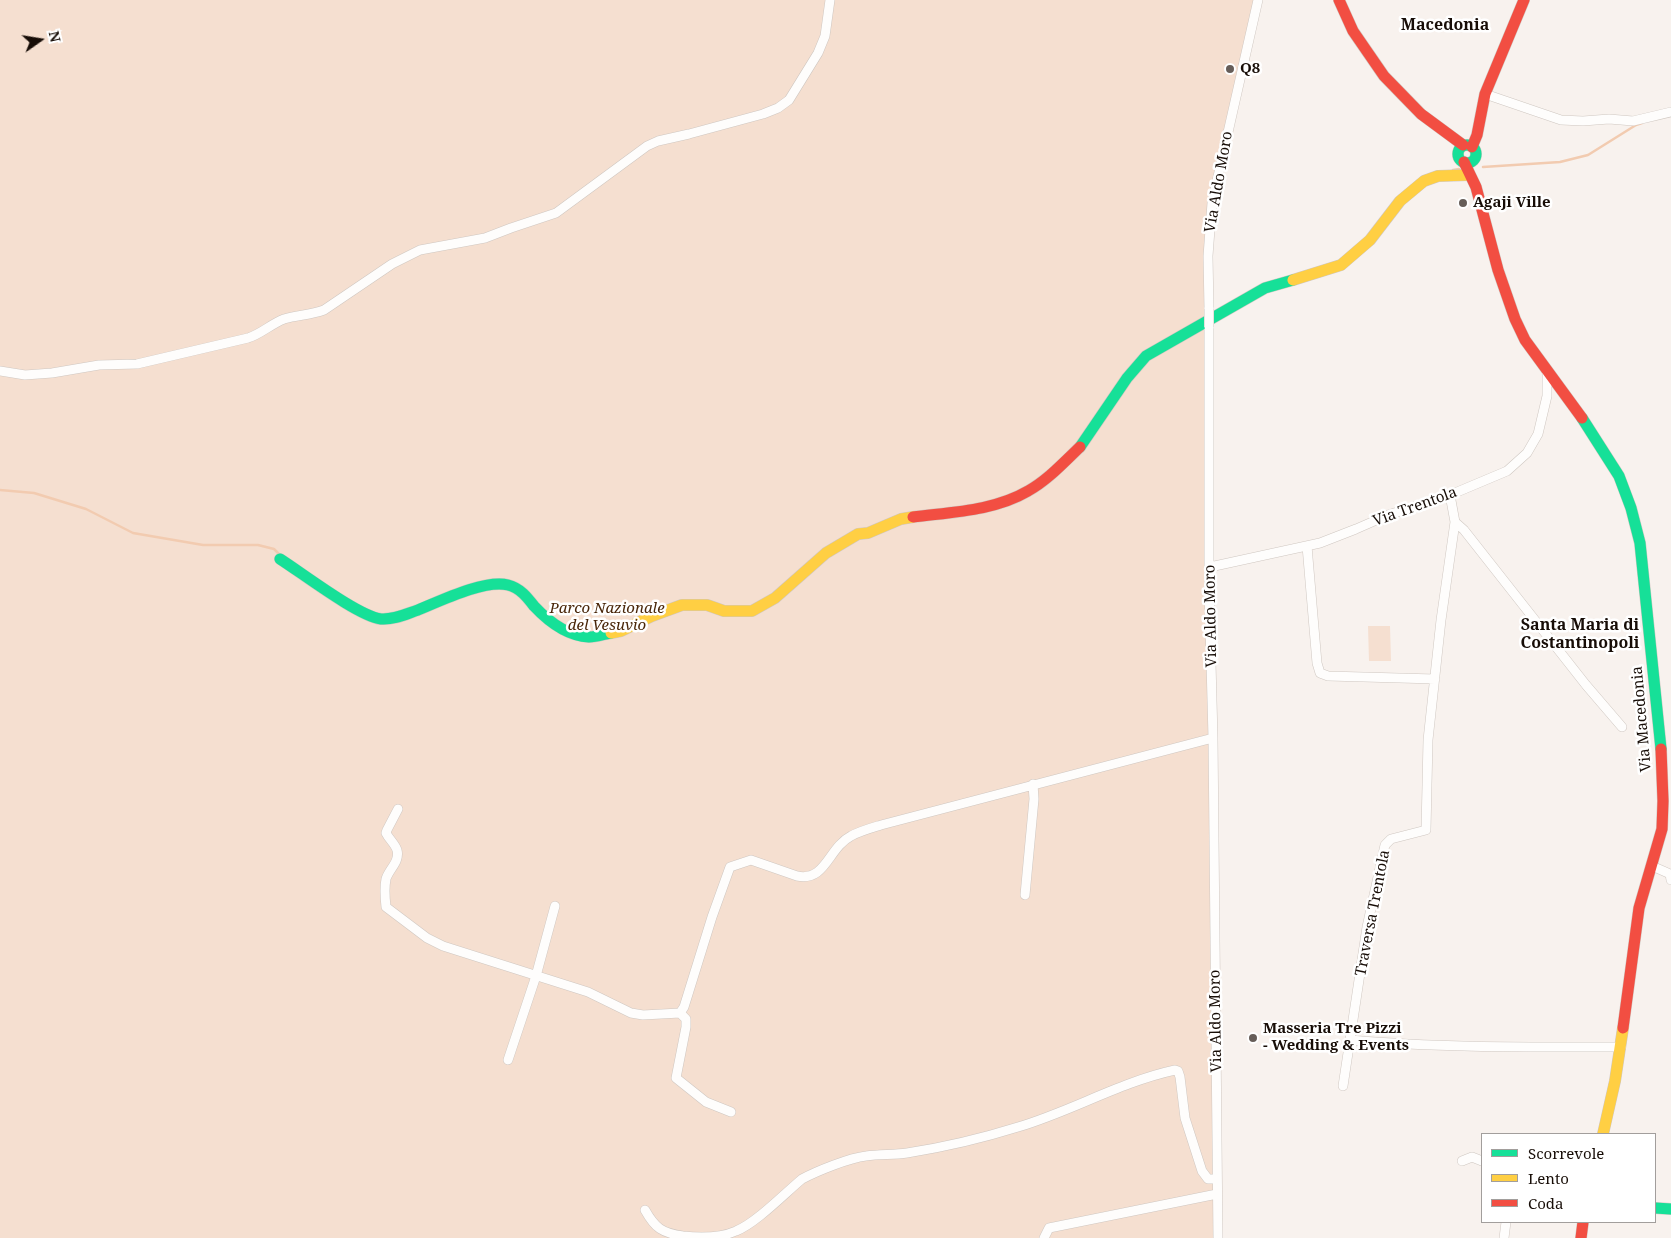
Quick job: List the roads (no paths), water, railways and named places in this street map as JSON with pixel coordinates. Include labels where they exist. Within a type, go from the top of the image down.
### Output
[{"type":"street","points":[[0,371],[24,375],[75,370],[99,365],[137,364],[248,338],[257,335],[276,322],[324,310],[392,264],[420,250],[485,238],[556,214],[647,146],[658,141],[763,114],[778,108],[789,100],[818,54],[825,36],[830,0]]},
{"type":"street","name":"Via Aldo Moro","points":[[1218,1238],[1208,256],[1212,204],[1258,0]]},
{"type":"street","points":[[1339,0],[1343,12],[1364,49],[1390,84],[1422,115],[1428,127],[1466,153]]},
{"type":"street","name":"Via Macedonia","points":[[1524,0],[1485,94],[1477,134],[1466,153],[1469,175],[1476,186],[1498,270],[1515,319],[1525,340],[1589,427],[1619,476],[1631,508],[1640,543],[1662,768],[1663,815],[1658,846],[1637,920],[1621,1047],[1614,1090],[1603,1133]]},
{"type":"street","points":[[1485,94],[1561,120],[1609,119],[1633,121],[1671,112]]},
{"type":"street","name":"Via Macedonia","points":[[1466,153],[1477,176],[1476,186]]},
{"type":"street","points":[[280,559],[347,603],[371,616],[382,619],[400,617],[454,595],[491,584],[508,585],[522,591],[543,616],[552,623],[575,634],[590,637],[622,630],[652,616],[682,606],[707,605],[724,611],[752,610],[775,598],[826,553],[858,534],[868,533],[901,519],[982,508],[1011,500],[1029,492],[1052,474],[1081,446],[1122,385],[1146,356],[1265,288],[1341,266],[1370,240],[1400,201],[1424,181],[1438,176],[1469,175]]},
{"type":"street","name":"Via Trentola","points":[[1210,566],[1320,543],[1388,515],[1450,495],[1507,471],[1527,453],[1538,434],[1547,396],[1547,369]]},
{"type":"street","name":"Traversa Trentola","points":[[1343,1086],[1367,927],[1385,845],[1391,839],[1426,830],[1428,740],[1441,620],[1455,522],[1450,495]]},
{"type":"street","points":[[1455,522],[1464,530],[1622,727]]},
{"type":"street","points":[[1307,546],[1317,663],[1320,673],[1328,676],[1435,678]]},
{"type":"street","points":[[680,1014],[684,1007],[730,867],[751,860],[804,878],[812,876],[823,867],[834,850],[850,836],[881,825],[1213,738]]},
{"type":"street","points":[[1026,896],[1034,798],[1033,784]]},
{"type":"street","points":[[398,809],[386,833],[397,848],[398,854],[396,862],[387,877],[384,891],[386,907],[427,938],[443,946],[588,992],[631,1013],[649,1015],[680,1014],[686,1019],[686,1027],[676,1078],[706,1102],[731,1112]]},
{"type":"street","points":[[1652,866],[1670,874],[1671,880]]},
{"type":"street","points":[[508,1060],[536,976],[554,906]]},
{"type":"street","points":[[1351,1040],[1454,1046],[1621,1047]]},
{"type":"street","points":[[644,1210],[652,1224],[663,1231],[676,1235],[703,1238],[725,1235],[746,1226],[802,1179],[812,1173],[864,1156],[906,1153],[1018,1127],[1074,1108],[1151,1075],[1175,1070],[1178,1071],[1180,1077],[1185,1118],[1202,1172],[1208,1179],[1217,1179]]},
{"type":"street","points":[[1462,1161],[1472,1157],[1481,1161]]},
{"type":"street","points":[[1044,1238],[1049,1228],[1217,1194]]},
{"type":"street","points":[[1656,1208],[1671,1209]]},
{"type":"street","points":[[1504,1238],[1506,1223]]},
{"type":"street","points":[[1581,1238],[1583,1223]]},
{"type":"waterway","points":[[1483,167],[1560,162],[1588,155],[1642,123]]},
{"type":"waterway","points":[[1453,170],[1459,169]]},
{"type":"waterway","points":[[0,490],[34,493],[86,509],[133,533],[203,545],[258,545],[274,549],[279,554]]},
{"type":"place","name":"Q8","points":[[1230,69]]},
{"type":"place","name":"Agaji Ville","points":[[1463,203]]},
{"type":"place","name":"Masseria Tre Pizzi - Wedding & Events","points":[[1253,1038]]},
{"type":"district","name":"Macedonia","points":[[1445,25]]},
{"type":"district","name":"Santa Maria di Costantinopoli","points":[[1580,634]]},
{"type":"park label","name":"Parco Nazionale del Vesuvio","points":[[607,618]]}]
